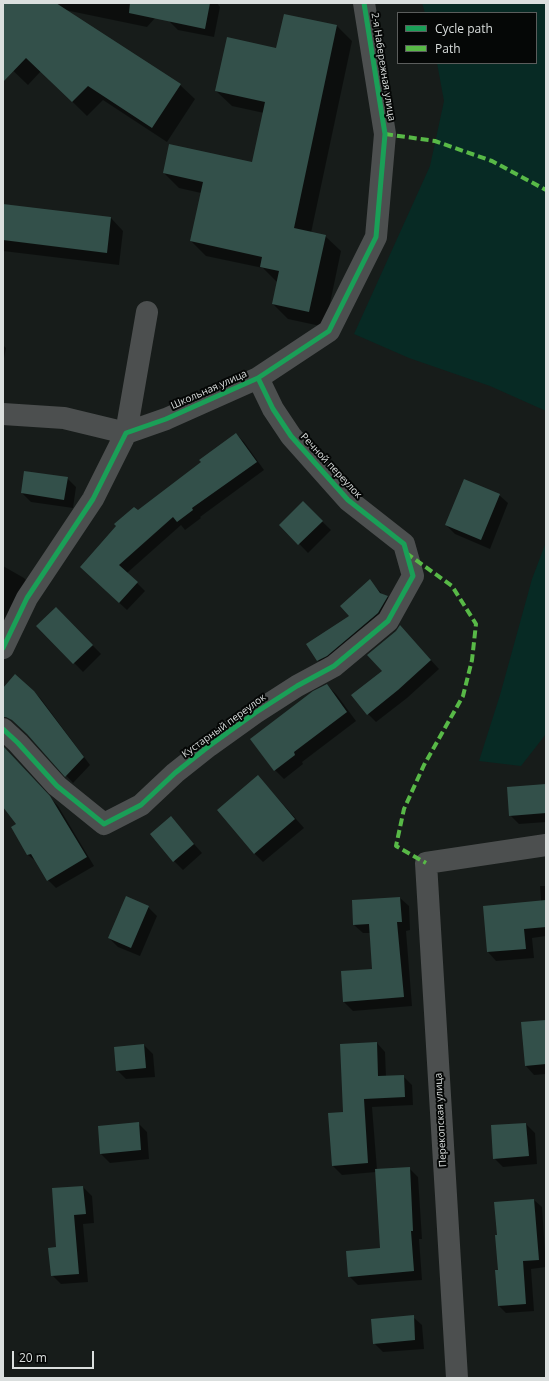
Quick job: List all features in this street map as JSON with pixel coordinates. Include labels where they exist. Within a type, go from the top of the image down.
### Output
[{"type":"street","name":"2-я Набережная улица","points":[[364,3],[385,134]]},
{"type":"street","name":"Школьная улица","points":[[126,433],[166,419],[258,378],[329,331],[376,237],[385,134]]},
{"type":"street","points":[[3,648],[27,598],[93,499],[126,433],[147,312]]},
{"type":"street","name":"Речной переулок","points":[[258,378],[273,409],[291,436],[348,500],[404,544],[406,553]]},
{"type":"street","points":[[3,414],[64,418],[126,433]]},
{"type":"street","name":"Кустарный переулок","points":[[3,729],[18,743],[57,786],[104,824],[142,805],[175,774],[209,746],[255,713],[297,686],[334,666],[388,621],[413,576],[406,553]]},
{"type":"street","name":"Перекопская улица","points":[[457,1378],[426,863],[546,845]]},
{"type":"green space","points":[[422,3],[546,3],[546,411],[490,386],[409,358],[354,334],[430,166],[444,101],[437,64],[537,64],[537,12],[425,12]]},
{"type":"green space","points":[[546,542],[546,734],[521,766],[479,761],[500,695],[532,579]]},
{"type":"building","points":[[3,3],[56,3],[181,84],[152,128],[88,86],[72,102],[26,58],[3,82]]},
{"type":"building","points":[[130,3],[210,3],[205,29],[129,13]]},
{"type":"building","points":[[284,14],[337,25],[294,228],[326,235],[309,312],[272,304],[279,271],[260,267],[262,257],[190,241],[203,182],[163,173],[169,144],[252,162],[265,102],[215,91],[227,37],[276,48]]},
{"type":"building","points":[[3,204],[111,217],[107,253],[3,240]]},
{"type":"building","points":[[236,433],[257,462],[192,508],[193,510],[177,522],[173,517],[119,565],[138,582],[119,603],[80,567],[116,526],[114,524],[134,507],[138,510],[201,462],[199,460]]},
{"type":"building","points":[[24,471],[68,477],[64,500],[21,493]]},
{"type":"building","points":[[464,479],[500,494],[481,540],[445,525]]},
{"type":"building","points":[[303,501],[323,521],[298,545],[279,525]]},
{"type":"building","points":[[370,579],[380,593],[388,596],[378,613],[327,656],[317,661],[306,644],[349,616],[340,606]]},
{"type":"building","points":[[56,607],[93,645],[73,664],[36,626]]},
{"type":"building","points":[[400,625],[431,660],[398,690],[367,715],[351,695],[382,671],[367,655],[396,631]]},
{"type":"building","points":[[15,674],[34,691],[84,757],[65,777],[27,734],[12,720],[3,717],[3,688]]},
{"type":"building","points":[[327,684],[347,712],[294,752],[295,755],[274,771],[250,739],[313,691]]},
{"type":"building","points":[[3,746],[50,796],[87,857],[47,881],[31,854],[27,855],[11,827],[16,824],[3,807]]},
{"type":"building","points":[[258,775],[295,819],[254,854],[217,810]]},
{"type":"building","points":[[546,784],[546,813],[509,816],[507,787]]},
{"type":"building","points":[[171,816],[194,844],[173,862],[150,834]]},
{"type":"building","points":[[126,896],[149,906],[131,948],[108,938]]},
{"type":"building","points":[[400,897],[402,922],[397,922],[404,997],[343,1002],[341,971],[372,969],[369,924],[353,925],[352,900]]},
{"type":"building","points":[[546,900],[546,927],[524,929],[526,949],[487,952],[483,906]]},
{"type":"building","points":[[546,1020],[546,1064],[525,1066],[521,1022]]},
{"type":"building","points":[[377,1042],[378,1076],[404,1075],[405,1097],[364,1099],[368,1163],[332,1166],[328,1113],[343,1112],[340,1044]]},
{"type":"building","points":[[144,1044],[146,1068],[116,1071],[114,1047]]},
{"type":"building","points":[[139,1122],[141,1150],[100,1154],[98,1126]]},
{"type":"building","points":[[526,1123],[529,1156],[493,1159],[491,1125]]},
{"type":"building","points":[[410,1167],[413,1231],[411,1231],[414,1271],[348,1277],[346,1251],[380,1248],[375,1169]]},
{"type":"building","points":[[83,1186],[86,1214],[74,1215],[79,1274],[51,1276],[48,1248],[56,1247],[52,1188]]},
{"type":"building","points":[[534,1199],[539,1260],[523,1261],[526,1304],[498,1306],[495,1270],[498,1270],[495,1235],[497,1235],[494,1202]]},
{"type":"building","points":[[414,1315],[415,1340],[373,1344],[371,1319]]},
{"type":"marked path","points":[[385,134],[435,141],[492,161],[546,190]]},
{"type":"marked path","points":[[406,553],[452,586],[476,624],[472,660],[463,696],[424,765],[404,809],[396,846],[426,863]]},
{"type":"cycle path","points":[[3,648],[27,598],[93,499],[126,433],[166,419],[258,378],[329,331],[376,237],[385,134],[364,3]]},
{"type":"cycle path","points":[[3,729],[18,743],[57,786],[104,824],[141,805],[175,773],[209,746],[255,713],[297,686],[334,666],[388,621],[413,576],[404,544],[348,500],[291,436],[273,409],[258,378]]}]
